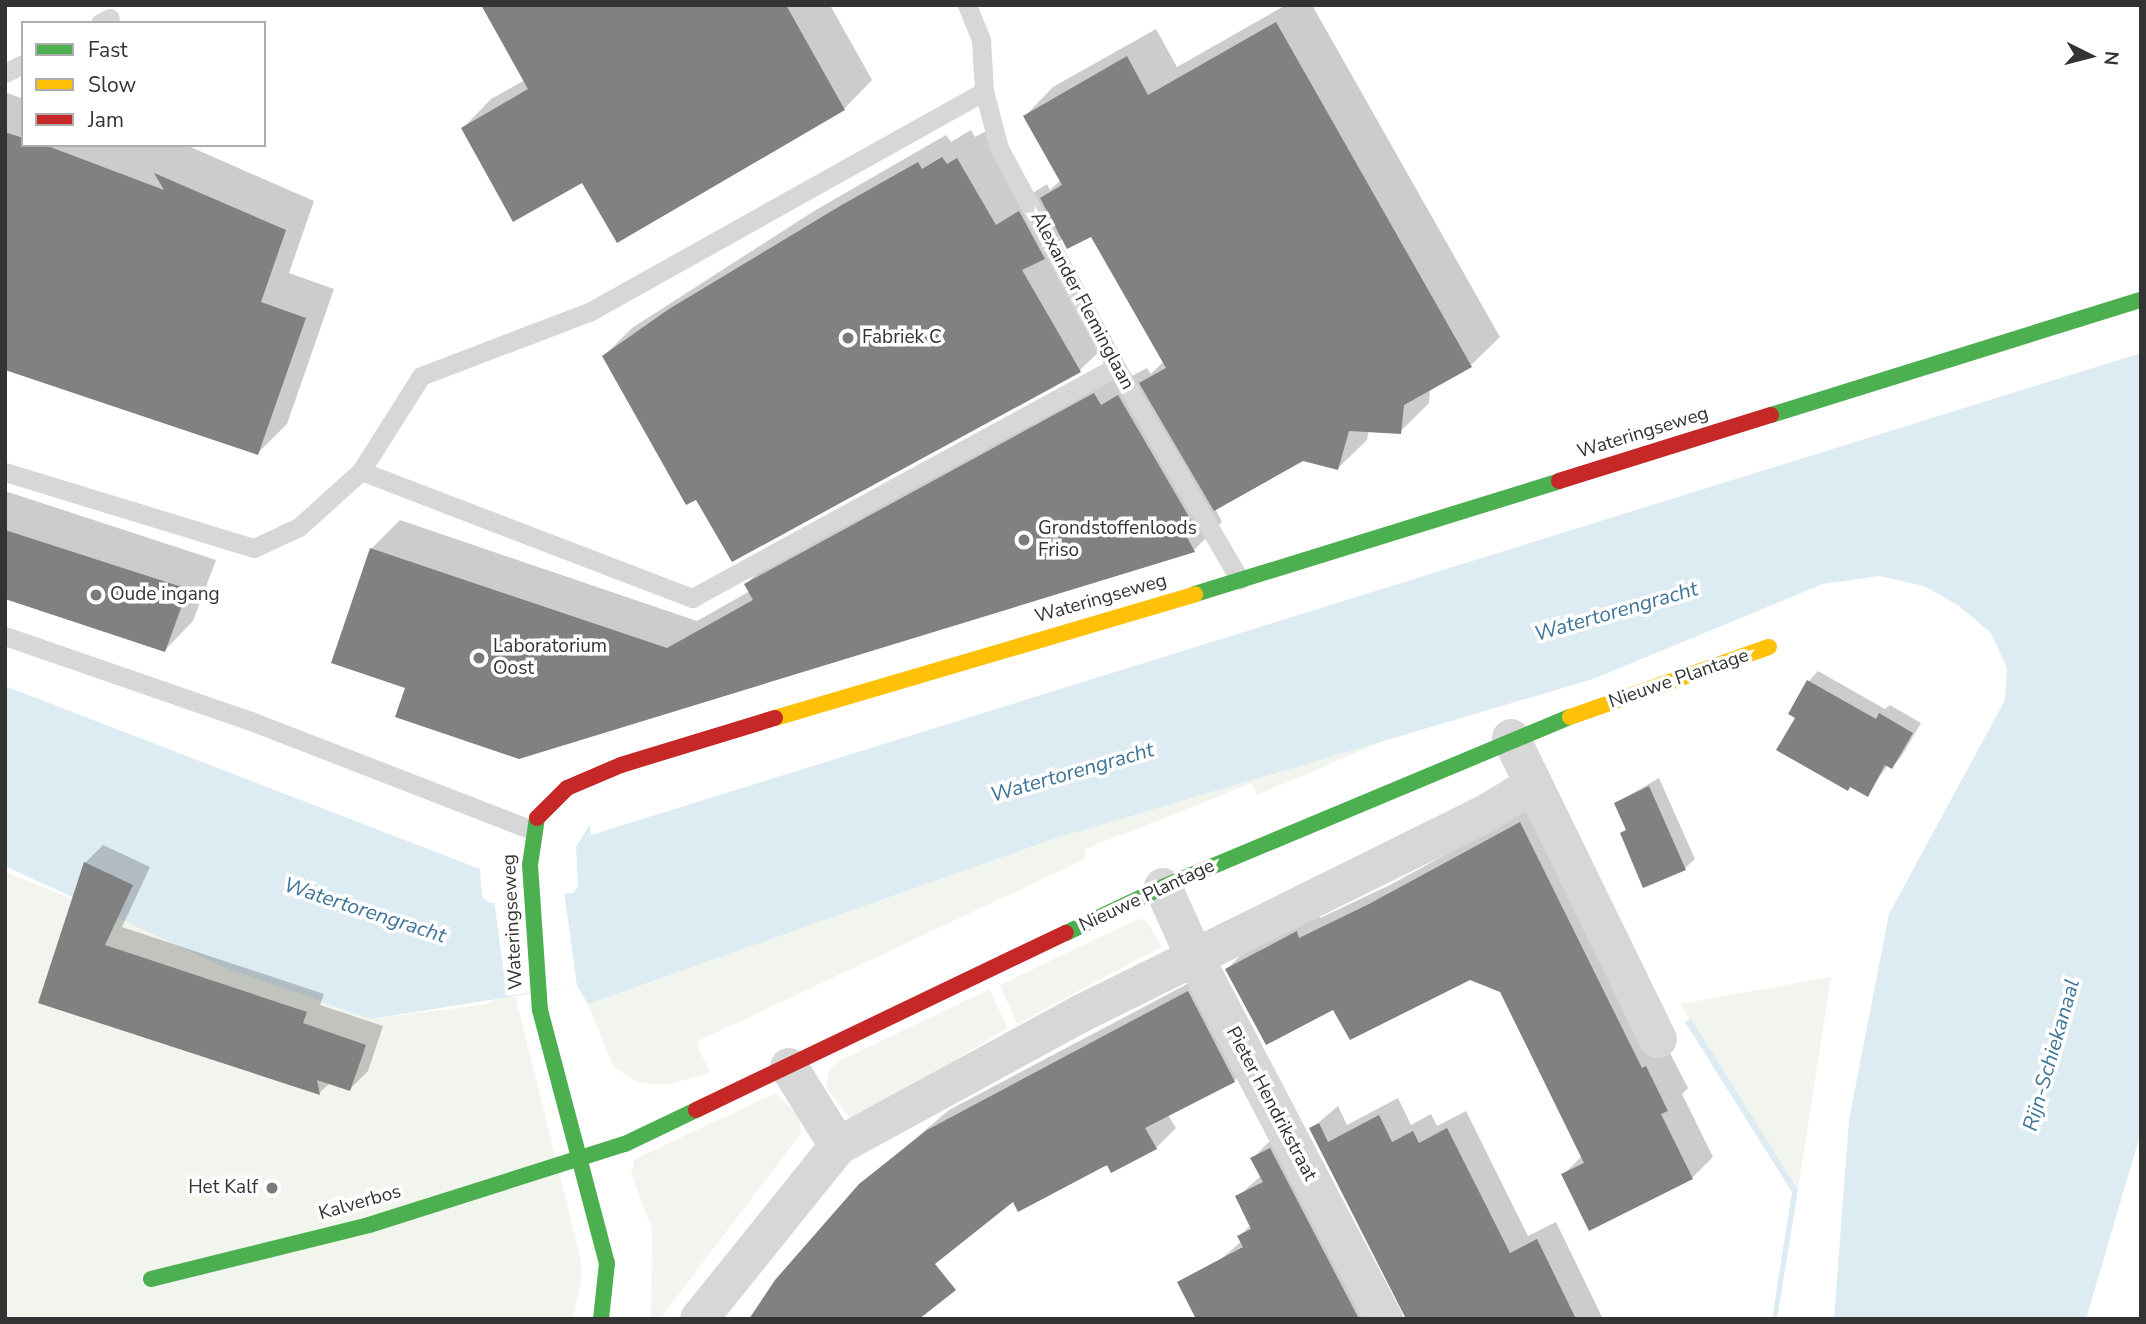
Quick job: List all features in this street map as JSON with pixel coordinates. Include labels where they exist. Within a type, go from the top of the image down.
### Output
[{"type":"street","name":"Wateringseweg","points":[[578,1158],[540,1010],[532,830],[554,797],[621,765],[1010,645],[1071,632],[2141,300]]},
{"type":"street","name":"Nieuwe Plantage","points":[[578,1158],[625,1144],[1163,887],[1511,738],[1769,647]]},
{"type":"street","points":[[1511,738],[1531,786],[1658,1039]]},
{"type":"street","points":[[699,1319],[838,1146],[1194,956],[1490,811],[1531,786]]},
{"type":"street","name":"Pieter Hendrikstraat","points":[[1163,887],[1194,956],[1384,1319]]},
{"type":"street","points":[[789,1067],[838,1146]]},
{"type":"street","points":[[578,1158],[600,1222],[607,1262],[601,1319]]},
{"type":"street","name":"Kalverbos","points":[[151,1279],[369,1225],[578,1158]]},
{"type":"lane","name":"Alexander Fleminglaan","points":[[968,5],[981,40],[984,91],[999,148],[1116,367],[1240,580]]},
{"type":"lane","points":[[5,73],[21,65]]},
{"type":"lane","points":[[5,472],[254,548],[299,527],[361,471],[421,376],[591,311],[984,91]]},
{"type":"lane","points":[[361,471],[692,598],[1116,367]]},
{"type":"lane","points":[[5,636],[251,721],[532,830]]},
{"type":"shaded area","points":[[1398,735],[1257,795],[1252,783],[1085,849],[1085,859],[696,1042],[710,1073],[670,1084],[639,1083],[613,1066],[588,1004],[1053,839]]},
{"type":"shaded area","points":[[5,872],[371,1019],[486,1004],[514,990],[581,1261],[581,1285],[572,1319],[5,1319]]},
{"type":"shaded area","points":[[1138,919],[1147,921],[1161,947],[1017,1024],[1000,985]]},
{"type":"shaded area","points":[[1831,977],[1798,1190],[1680,1004]]},
{"type":"shaded area","points":[[990,989],[1007,1028],[866,1115],[854,1118],[847,1115],[826,1087],[829,1071],[837,1062]]},
{"type":"shaded area","points":[[776,1093],[799,1117],[801,1133],[660,1319],[651,1319],[652,1230],[631,1172],[635,1159]]},
{"type":"water","points":[[2141,353],[2141,1132],[2086,1319],[1834,1319],[1849,1120],[1889,914],[2005,700],[2007,668],[1991,633],[1959,606],[1924,586],[1879,576],[1823,584],[1593,679],[1053,839],[588,1004],[577,986],[371,1019],[226,968],[5,866],[5,686],[480,869],[482,897],[490,903],[573,893],[578,887],[576,847],[590,824],[591,835]]},
{"type":"water","points":[[1691,1019],[1798,1190],[1777,1319],[1772,1319],[1792,1192],[1685,1022]]},
{"type":"pier","points":[[564,891],[577,986],[507,996],[494,900]]},
{"type":"building","points":[[481,5],[786,5],[845,110],[617,243],[582,183],[513,222],[461,128],[528,89]]},
{"type":"building","points":[[1276,22],[1472,367],[1404,405],[1401,434],[1349,431],[1338,470],[1303,461],[1214,511],[1139,383],[1166,368],[1091,237],[1067,249],[1040,198],[1062,185],[1023,116],[1127,56],[1148,95]]},
{"type":"building","points":[[5,132],[21,137],[21,147],[50,147],[164,190],[154,173],[286,230],[261,302],[306,318],[258,455],[5,370]]},
{"type":"building","name":"Fabriek C","points":[[942,157],[947,164],[957,158],[996,225],[1019,211],[1045,259],[1022,270],[1081,372],[732,562],[696,500],[686,505],[602,356],[669,309],[840,206],[918,162],[922,169]]},
{"type":"building","points":[[1094,393],[1101,405],[1118,395],[1192,522],[1182,528],[1195,552],[519,759],[395,717],[405,688],[331,663],[370,548],[667,648],[753,600],[744,584]]},
{"type":"building","name":"Oude ingang","points":[[5,530],[188,589],[165,652],[5,599]]},
{"type":"building","points":[[1807,680],[1876,719],[1879,713],[1913,733],[1892,769],[1885,765],[1868,797],[1850,787],[1848,791],[1776,750],[1795,718],[1788,714]]},
{"type":"building","points":[[1649,786],[1686,870],[1643,888],[1620,833],[1626,830],[1614,803]]},
{"type":"building","points":[[1520,822],[1642,1068],[1646,1066],[1668,1111],[1661,1114],[1693,1179],[1589,1231],[1561,1174],[1584,1163],[1500,992],[1470,980],[1350,1040],[1333,1010],[1266,1045],[1225,969],[1297,931],[1299,938],[1369,904]]},
{"type":"building","points":[[84,862],[133,885],[105,945],[307,1012],[303,1023],[366,1045],[350,1091],[317,1080],[320,1095],[38,1003]]},
{"type":"building","points":[[1188,991],[1235,1082],[1145,1128],[1157,1149],[1111,1173],[1107,1165],[1018,1212],[1013,1202],[935,1264],[956,1290],[919,1319],[749,1319],[775,1280],[859,1184],[927,1130]]},
{"type":"building","points":[[1379,1115],[1392,1142],[1413,1131],[1419,1143],[1447,1128],[1510,1253],[1537,1239],[1576,1319],[1406,1319],[1309,1128],[1319,1123],[1328,1142]]},
{"type":"building","points":[[1270,1148],[1359,1319],[1196,1319],[1177,1282],[1243,1247],[1237,1236],[1251,1229],[1235,1196],[1263,1182],[1250,1158]]},
{"type":"traffic: fast","points":[[1771,415],[2141,300]]},
{"type":"traffic: fast","points":[[1195,594],[1559,481]]},
{"type":"traffic: fast","points":[[1066,933],[1163,887],[1570,717]]},
{"type":"traffic: fast","points":[[537,818],[530,865],[540,1010],[607,1263],[601,1319]]},
{"type":"traffic: fast","points":[[151,1279],[369,1225],[625,1144],[696,1110]]},
{"type":"traffic: slow","points":[[775,718],[1195,594]]},
{"type":"traffic: slow","points":[[1570,717],[1769,647]]},
{"type":"traffic: jam","points":[[1559,481],[1771,415]]},
{"type":"traffic: jam","points":[[537,818],[567,788],[621,765],[775,718]]},
{"type":"traffic: jam","points":[[696,1110],[1066,933]]},
{"type":"place","name":"Fabriek C","points":[[848,338]]},
{"type":"place","name":"Grondstoffenloods Friso","points":[[1024,540]]},
{"type":"place","name":"Oude ingang","points":[[96,595]]},
{"type":"place","name":"Laboratorium Oost","points":[[479,658]]},
{"type":"place","name":"Het Kalf","points":[[272,1188]]},
{"type":"water label","name":"Watertorengracht","points":[[1616,611]]},
{"type":"water label","name":"Watertorengracht","points":[[1072,772]]},
{"type":"water label","name":"Watertorengracht","points":[[365,910]]},
{"type":"water label","name":"Rijn-Schiekanaal","points":[[2051,1055]]}]
